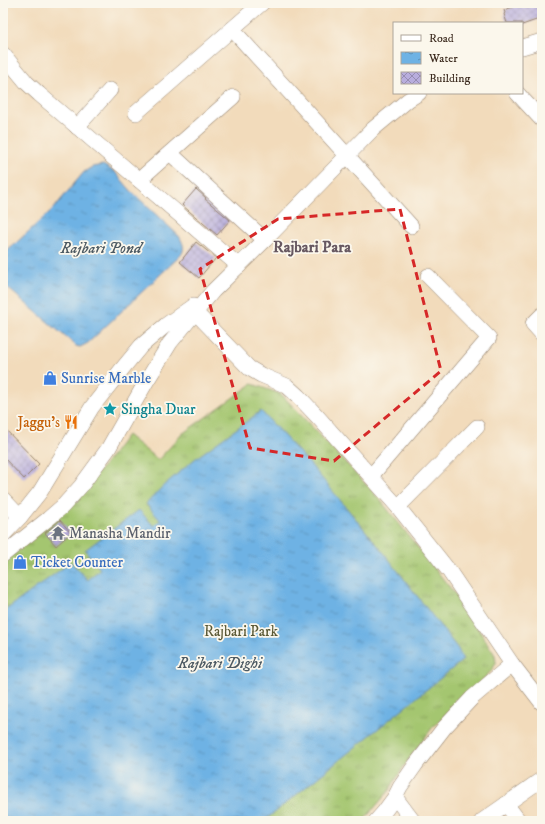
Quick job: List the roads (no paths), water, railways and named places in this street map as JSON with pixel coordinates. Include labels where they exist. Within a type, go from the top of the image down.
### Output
[{"type":"street","points":[[136,114],[262,3]]},
{"type":"street","points":[[232,29],[410,226]]},
{"type":"street","points":[[523,48],[542,41]]},
{"type":"street","points":[[3,54],[27,83],[239,266]]},
{"type":"street","points":[[77,127],[110,90]]},
{"type":"street","points":[[3,555],[16,547],[63,506],[85,481],[108,449],[170,343],[213,291],[346,155],[373,129],[417,94]]},
{"type":"street","points":[[518,94],[542,120]]},
{"type":"street","points":[[139,180],[233,97]]},
{"type":"street","points":[[170,153],[264,240]]},
{"type":"street","points":[[371,476],[489,338],[428,276]]},
{"type":"street","points":[[3,535],[40,492],[92,407],[122,368],[141,346],[161,329],[213,291]]},
{"type":"street","points":[[195,312],[249,368],[286,386],[318,416],[398,507],[449,571],[512,664],[542,703]]},
{"type":"street","points":[[542,314],[532,324],[542,334]]},
{"type":"street","points":[[398,507],[477,428]]},
{"type":"street","points":[[3,500],[20,517]]},
{"type":"street","points":[[376,821],[395,797],[416,764],[444,728],[472,698],[512,664]]},
{"type":"street","points":[[482,821],[542,779]]},
{"type":"street","points":[[395,797],[413,821]]},
{"type":"street","points":[[506,804],[519,821]]},
{"type":"water","name":"Rajbari Pond","points":[[103,165],[115,172],[133,193],[179,236],[183,244],[183,251],[180,256],[88,343],[80,347],[76,346],[3,284],[3,255],[54,208],[84,172],[92,167]]},
{"type":"water","name":"Rajbari Dighi","points":[[261,411],[310,464],[384,553],[458,649],[463,660],[264,821],[3,821],[3,612],[71,562],[88,580],[100,569],[85,550],[139,510],[154,526],[160,520],[146,504],[163,486],[196,458]]},
{"type":"place","name":"Sunrise Marble","points":[[50,378]]},
{"type":"place","name":"Singha Duar","points":[[110,409]]},
{"type":"place","name":"Jaggu's","points":[[71,422]]},
{"type":"place","name":"Manasha Mandir","points":[[58,533]]},
{"type":"place","name":"Ticket Counter","points":[[20,562]]},
{"type":"district","name":"Rajbari Para","points":[[312,246]]},
{"type":"park label","name":"Rajbari Park","points":[[241,631]]}]
